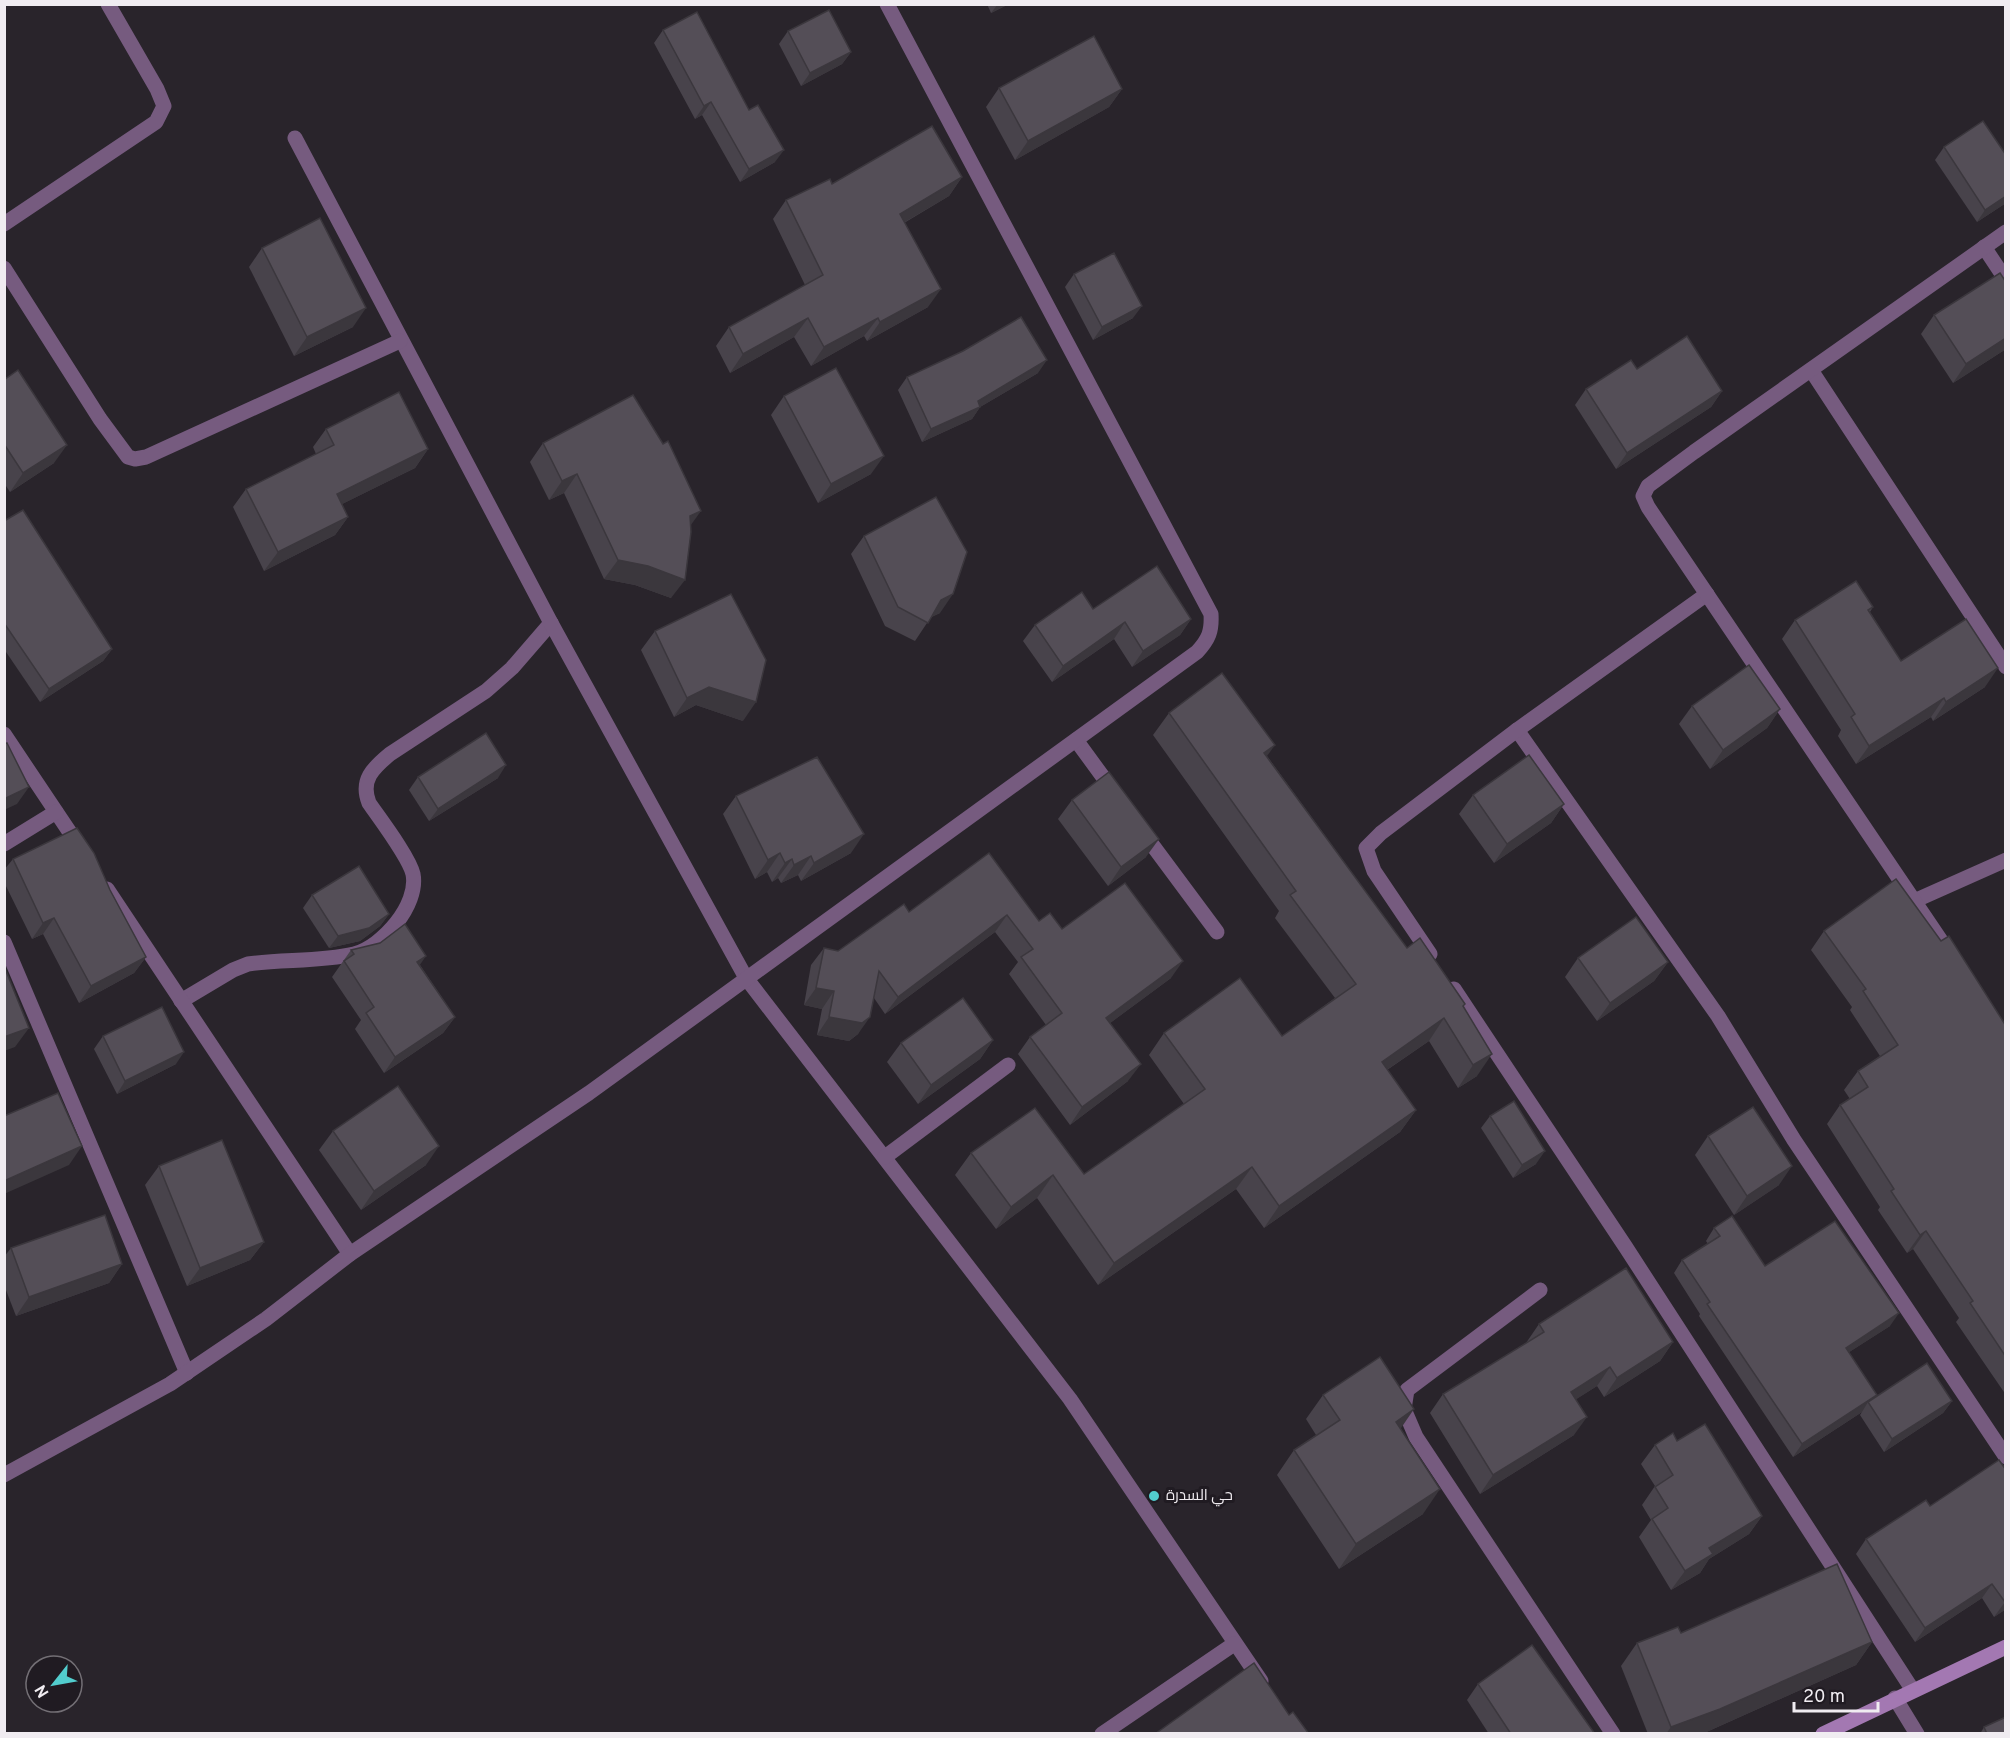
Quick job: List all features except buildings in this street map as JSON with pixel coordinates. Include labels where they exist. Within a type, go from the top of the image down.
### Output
[{"type":"street","points":[[4,224],[156,122],[164,106],[157,89],[108,4]]},
{"type":"street","points":[[4,1475],[187,1373],[266,1319],[350,1254],[589,1093],[1197,652],[1207,642],[1212,630],[1211,614],[887,4]]},
{"type":"street","points":[[295,138],[400,341],[551,623],[746,978],[1070,1400],[1234,1644],[1267,1689]]},
{"type":"street","points":[[1960,969],[1648,507],[1643,495],[1644,489],[2006,232]]},
{"type":"street","points":[[1984,247],[2006,280]]},
{"type":"street","points":[[4,268],[100,419],[128,457],[135,459],[146,457],[400,341]]},
{"type":"street","points":[[1811,370],[2006,667]]},
{"type":"street","points":[[1707,594],[1517,729],[1381,833],[1366,848],[1374,871],[1625,1246],[1912,1689]]},
{"type":"street","points":[[181,1001],[248,964],[355,954],[378,942],[389,932],[409,900],[412,872],[369,803],[365,793],[366,780],[390,754],[497,681],[551,623]]},
{"type":"street","points":[[1517,729],[1718,1016],[1794,1140],[2006,1457]]},
{"type":"street","points":[[4,734],[350,1254]]},
{"type":"street","points":[[1076,740],[1217,932]]},
{"type":"street","points":[[4,844],[56,812]]},
{"type":"street","points":[[1914,902],[2006,860]]},
{"type":"street","points":[[4,942],[187,1373]]},
{"type":"street","points":[[885,1157],[1008,1065]]},
{"type":"street","points":[[1540,1290],[1407,1390],[1404,1409],[1416,1437],[1613,1734]]},
{"type":"street","points":[[1102,1734],[1234,1644]]},
{"type":"street","points":[[1823,1734],[1912,1689],[2006,1647]]},
{"type":"street","points":[[1895,1698],[1917,1734]]},
{"type":"place","name":"حي السدرة","points":[[1154,1496]]}]
